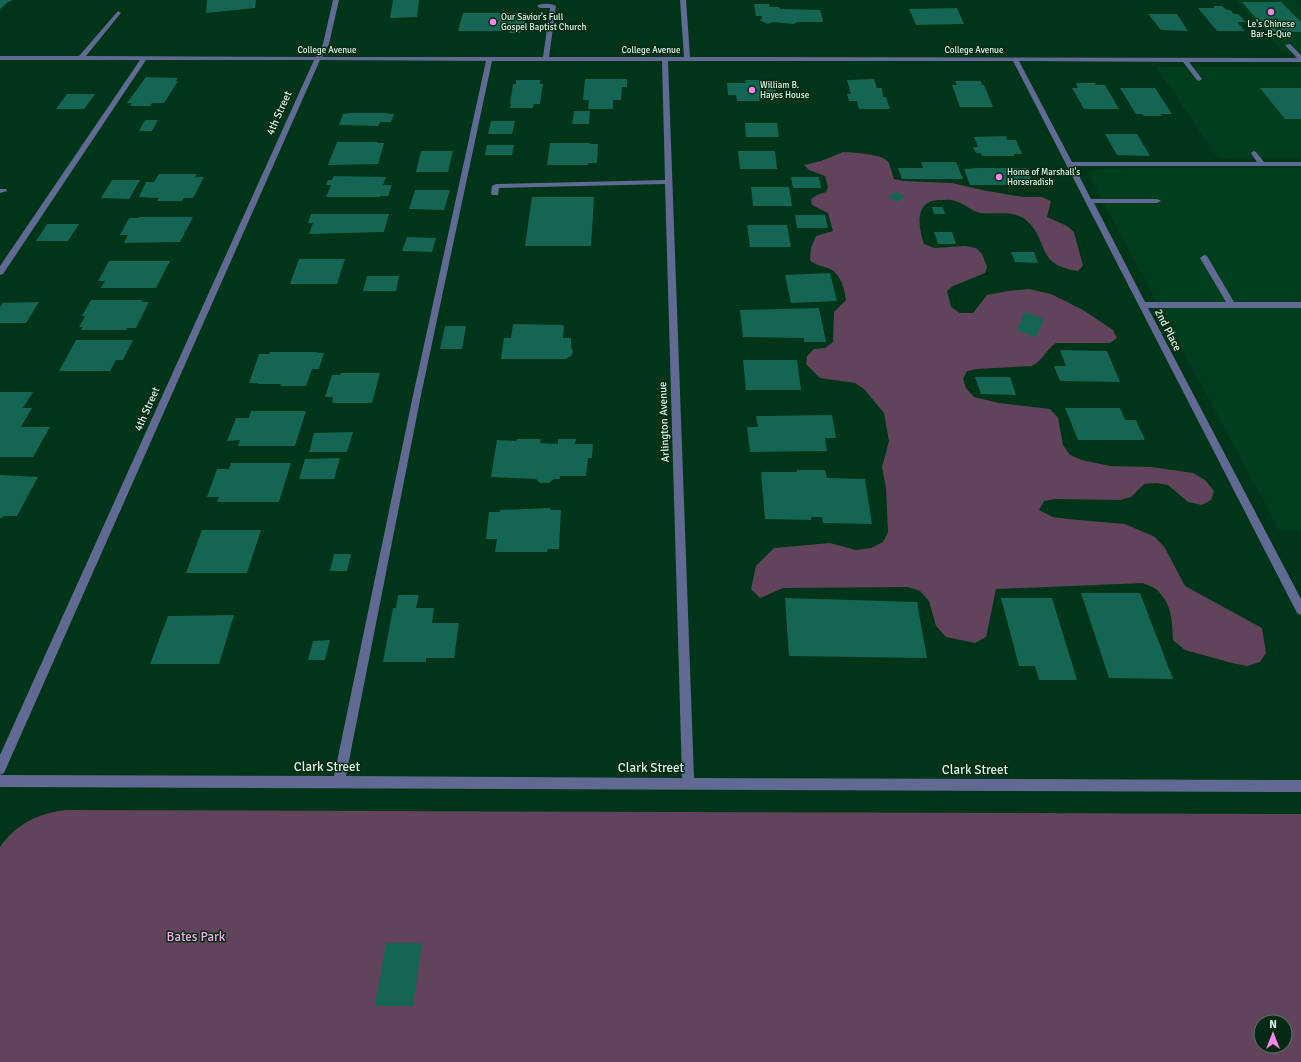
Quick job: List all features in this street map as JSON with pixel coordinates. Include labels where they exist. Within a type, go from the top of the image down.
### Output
[{"type":"street","name":"4th Street","points":[[0,769],[317,59],[326,44],[336,0]]},
{"type":"street","points":[[683,0],[686,59]]},
{"type":"street","points":[[540,6],[553,6],[546,59]]},
{"type":"street","points":[[81,58],[118,13]]},
{"type":"street","points":[[1288,45],[1301,59]]},
{"type":"street","name":"College Avenue","points":[[0,58],[1016,60],[1301,59]]},
{"type":"street","points":[[0,272],[144,58]]},
{"type":"street","points":[[339,782],[415,407],[489,59]]},
{"type":"street","name":"Arlington Avenue","points":[[665,59],[688,783]]},
{"type":"street","name":"2nd Place","points":[[1016,60],[1301,610]]},
{"type":"street","points":[[1185,60],[1199,79]]},
{"type":"street","points":[[1254,153],[1262,164]]},
{"type":"street","points":[[1070,164],[1301,164]]},
{"type":"street","points":[[495,194],[496,186],[669,182]]},
{"type":"street","points":[[1089,201],[1157,201]]},
{"type":"street","points":[[1204,258],[1232,305]]},
{"type":"street","points":[[1143,305],[1301,305]]},
{"type":"street","name":"Clark Street","points":[[0,781],[1301,786]]},
{"type":"shaded area","points":[[1237,0],[1296,0],[1301,6],[1301,52],[1282,52]]},
{"type":"shaded area","points":[[1156,67],[1301,67],[1301,158],[1218,158]]},
{"type":"shaded area","points":[[1301,168],[1301,530],[1279,530],[1087,172],[1105,169]]},
{"type":"green space","points":[[843,152],[868,154],[881,157],[889,163],[894,179],[903,181],[952,183],[1023,197],[1042,197],[1051,201],[1047,217],[1067,226],[1074,232],[1083,266],[1078,271],[1064,268],[1055,264],[1045,252],[1034,229],[1022,217],[1004,213],[980,213],[952,200],[932,201],[926,204],[922,209],[920,216],[920,230],[924,244],[934,248],[965,246],[976,248],[982,254],[987,267],[985,273],[953,286],[947,291],[951,307],[960,313],[973,313],[987,295],[1029,289],[1051,294],[1083,310],[1113,330],[1117,338],[1110,343],[1056,343],[1036,364],[1032,366],[977,369],[967,371],[963,379],[966,388],[974,397],[999,403],[1050,409],[1058,418],[1063,445],[1070,455],[1082,460],[1110,466],[1151,467],[1193,473],[1205,480],[1214,491],[1211,500],[1202,505],[1188,502],[1168,485],[1156,483],[1144,484],[1131,497],[1120,500],[1056,499],[1044,501],[1039,510],[1053,517],[1125,524],[1155,537],[1165,548],[1185,586],[1262,628],[1266,653],[1260,662],[1247,666],[1185,650],[1173,640],[1170,613],[1166,601],[1156,589],[1143,583],[996,589],[986,637],[975,643],[946,637],[936,626],[929,601],[920,591],[908,587],[783,588],[760,598],[751,589],[756,566],[774,548],[830,543],[856,550],[871,548],[883,542],[888,532],[886,488],[882,467],[889,441],[884,413],[864,389],[855,383],[820,378],[806,364],[807,356],[814,349],[825,348],[833,342],[834,312],[846,300],[843,286],[836,273],[810,261],[811,248],[816,236],[833,231],[828,213],[812,205],[811,199],[826,192],[828,187],[825,176],[809,170],[804,165],[821,161]]},
{"type":"green space","name":"Bates Park","points":[[66,810],[1301,814],[1301,1062],[0,1062],[0,847],[13,832],[21,826],[37,817]]},
{"type":"building","points":[[0,0],[13,0],[8,2],[0,9]]},
{"type":"building","points":[[207,0],[256,0],[255,8],[206,13]]},
{"type":"building","points":[[393,0],[419,0],[417,17],[390,18]]},
{"type":"building","name":"Le's Chinese Bar-B-Que","points":[[1242,2],[1281,2],[1301,22],[1301,32],[1268,32]]},
{"type":"building","points":[[754,4],[769,4],[770,7],[779,7],[780,9],[820,10],[823,21],[797,22],[794,24],[772,22],[768,24],[759,20],[762,19],[762,16],[756,16]]},
{"type":"building","points":[[1213,6],[1222,6],[1234,14],[1238,14],[1246,22],[1237,22],[1245,31],[1217,31],[1198,8],[1215,8]]},
{"type":"building","points":[[957,8],[964,24],[916,25],[909,9]]},
{"type":"building","name":"Our Savior's Full Gospel Baptist Church","points":[[463,13],[527,13],[524,31],[521,31],[520,33],[509,33],[509,31],[458,31]]},
{"type":"building","points":[[1148,14],[1177,14],[1188,31],[1161,30]]},
{"type":"building","points":[[146,77],[178,78],[176,81],[178,81],[164,103],[152,103],[150,106],[130,106],[132,103],[127,103]]},
{"type":"building","points":[[585,79],[627,79],[627,87],[622,87],[621,100],[613,100],[613,109],[588,109],[589,100],[583,100]]},
{"type":"building","points":[[874,79],[877,88],[882,88],[883,97],[886,97],[890,109],[859,109],[857,101],[849,101],[847,94],[851,94],[847,80]]},
{"type":"building","points":[[516,80],[540,80],[540,84],[543,84],[540,104],[534,104],[533,108],[510,108],[513,84],[516,84]]},
{"type":"building","name":"William B. Hayes House","points":[[745,80],[764,80],[765,85],[775,85],[777,99],[737,101],[736,95],[728,95],[727,83],[746,83]]},
{"type":"building","points":[[955,81],[981,81],[993,107],[960,107],[952,85],[957,85]]},
{"type":"building","points":[[1076,83],[1095,83],[1096,85],[1105,85],[1119,109],[1084,109],[1072,88],[1078,88]]},
{"type":"building","points":[[1120,88],[1155,88],[1172,114],[1160,114],[1162,116],[1144,116],[1142,114],[1136,114]]},
{"type":"building","points":[[1260,88],[1301,88],[1301,119],[1285,119]]},
{"type":"building","points":[[67,94],[95,94],[84,109],[56,109]]},
{"type":"building","points":[[574,111],[590,111],[589,124],[572,124]]},
{"type":"building","points":[[343,114],[394,114],[391,122],[380,122],[378,126],[339,125]]},
{"type":"building","points":[[145,120],[158,120],[152,131],[139,131]]},
{"type":"building","points":[[491,121],[515,121],[512,134],[488,134]]},
{"type":"building","points":[[745,123],[777,123],[779,137],[746,137]]},
{"type":"building","points":[[1105,134],[1137,134],[1150,156],[1117,155]]},
{"type":"building","points":[[1006,136],[1007,140],[1016,140],[1022,154],[1014,154],[1014,156],[982,156],[981,153],[976,153],[973,147],[978,147],[974,137]]},
{"type":"building","points":[[337,142],[384,143],[378,164],[328,165]]},
{"type":"building","points":[[550,143],[598,144],[597,163],[588,163],[588,165],[547,165]]},
{"type":"building","points":[[487,145],[514,145],[512,155],[485,155]]},
{"type":"building","points":[[421,151],[453,151],[448,172],[416,172]]},
{"type":"building","points":[[738,151],[775,151],[777,169],[740,169]]},
{"type":"building","points":[[921,162],[956,162],[963,179],[902,179],[898,168],[923,168]]},
{"type":"building","name":"Home of Marshall's Horseradish","points":[[1026,168],[1034,185],[970,185],[964,169]]},
{"type":"building","points":[[159,174],[197,174],[195,177],[204,177],[193,198],[184,198],[182,201],[157,201],[159,198],[139,197],[146,182],[154,182]]},
{"type":"building","points":[[334,176],[386,177],[383,185],[392,185],[388,196],[326,197],[331,185],[326,185],[328,180],[332,180]]},
{"type":"building","points":[[791,177],[819,177],[821,188],[793,188]]},
{"type":"building","points":[[112,180],[140,180],[129,199],[101,198]]},
{"type":"building","points":[[751,187],[789,187],[792,206],[753,206]]},
{"type":"building","points":[[415,190],[450,190],[444,210],[409,209]]},
{"type":"building","points":[[897,192],[905,197],[896,202],[888,196]]},
{"type":"building","points":[[532,197],[594,197],[591,246],[525,246]]},
{"type":"building","points":[[932,207],[943,207],[945,214],[934,214]]},
{"type":"building","points":[[311,214],[389,214],[384,232],[309,234],[313,223],[308,223]]},
{"type":"building","points":[[795,215],[825,215],[828,228],[797,228]]},
{"type":"building","points":[[193,217],[180,242],[124,243],[128,235],[120,235],[129,218]]},
{"type":"building","points":[[47,224],[79,224],[68,241],[36,241]]},
{"type":"building","points":[[747,225],[787,225],[791,247],[750,247]]},
{"type":"building","points":[[934,232],[952,232],[956,244],[938,244]]},
{"type":"building","points":[[407,237],[436,238],[432,252],[402,251]]},
{"type":"building","points":[[1011,252],[1034,252],[1038,263],[1015,262]]},
{"type":"building","points":[[299,259],[345,259],[337,284],[290,284]]},
{"type":"building","points":[[109,261],[170,261],[156,288],[101,288],[105,281],[98,281]]},
{"type":"building","points":[[830,273],[837,301],[791,303],[785,275]]},
{"type":"building","points":[[367,276],[399,276],[396,291],[363,291]]},
{"type":"building","points":[[91,300],[142,300],[141,302],[149,302],[136,328],[127,328],[126,330],[81,330],[83,327],[79,327],[85,316],[82,316]]},
{"type":"building","points":[[39,302],[26,323],[0,323],[0,307],[3,303]]},
{"type":"building","points":[[819,308],[826,342],[804,342],[804,338],[743,337],[740,310]]},
{"type":"building","points":[[1025,312],[1044,319],[1036,337],[1017,330]]},
{"type":"building","points":[[513,324],[564,325],[563,338],[571,338],[571,347],[573,352],[571,356],[566,359],[501,359],[504,338],[511,338]]},
{"type":"building","points":[[445,326],[466,326],[462,349],[440,349]]},
{"type":"building","points":[[76,340],[133,340],[123,360],[116,360],[110,371],[59,371]]},
{"type":"building","points":[[1060,350],[1107,351],[1120,382],[1060,381],[1054,366],[1066,366]]},
{"type":"building","points":[[270,352],[324,353],[319,369],[312,369],[306,386],[280,386],[281,384],[249,383],[259,354],[269,354]]},
{"type":"building","points":[[743,360],[797,360],[801,390],[746,390]]},
{"type":"building","points":[[341,373],[380,373],[372,403],[332,403],[333,397],[325,397],[332,375],[340,375]]},
{"type":"building","points":[[975,377],[1010,377],[1016,395],[981,394]]},
{"type":"building","points":[[0,392],[33,392],[23,408],[32,408],[21,427],[50,427],[33,457],[0,457]]},
{"type":"building","points":[[1065,408],[1120,408],[1125,420],[1136,420],[1145,440],[1078,440]]},
{"type":"building","points":[[251,411],[306,411],[295,446],[238,446],[240,440],[227,441],[236,418],[249,418]]},
{"type":"building","points":[[832,415],[836,438],[825,438],[827,451],[750,452],[747,427],[758,427],[756,416]]},
{"type":"building","points":[[353,432],[347,452],[309,452],[314,433]]},
{"type":"building","points":[[517,439],[541,439],[540,443],[558,444],[558,439],[576,439],[575,444],[593,444],[592,458],[588,458],[586,476],[560,476],[560,479],[554,479],[549,483],[540,483],[536,479],[491,477],[497,440],[516,441]]},
{"type":"building","points":[[340,458],[334,479],[299,479],[305,459]]},
{"type":"building","points":[[231,463],[291,463],[279,502],[217,502],[219,497],[207,497],[217,469],[229,469]]},
{"type":"building","points":[[797,470],[825,470],[827,478],[865,479],[872,524],[823,523],[822,517],[811,517],[811,520],[765,519],[761,472],[797,472]]},
{"type":"building","points":[[0,475],[38,477],[17,516],[4,516],[0,518]]},
{"type":"building","points":[[550,508],[550,510],[561,510],[559,549],[548,549],[547,552],[495,552],[497,539],[486,539],[489,512],[500,512],[500,510]]},
{"type":"building","points":[[202,530],[261,530],[247,573],[186,573]]},
{"type":"building","points":[[334,554],[351,554],[347,571],[330,571]]},
{"type":"building","points":[[1081,593],[1140,593],[1173,679],[1109,678]]},
{"type":"building","points":[[398,595],[419,595],[416,608],[434,608],[432,623],[459,623],[454,658],[426,658],[426,662],[383,662],[393,608],[396,608]]},
{"type":"building","points":[[785,598],[917,602],[927,658],[789,656]]},
{"type":"building","points":[[1001,598],[1052,598],[1077,680],[1039,680],[1035,666],[1019,666]]},
{"type":"building","points":[[234,615],[219,664],[150,664],[168,616]]},
{"type":"building","points":[[330,640],[325,660],[308,660],[313,641]]},
{"type":"building","points":[[386,943],[422,943],[413,1006],[375,1006]]},
{"type":"place","name":"Le's Chinese Bar-B-Que","points":[[1271,12]]},
{"type":"place","name":"Our Savior's Full Gospel Baptist Church","points":[[493,22]]},
{"type":"place","name":"William B. Hayes House","points":[[752,90]]},
{"type":"place","name":"Home of Marshall's Horseradish","points":[[999,177]]}]
